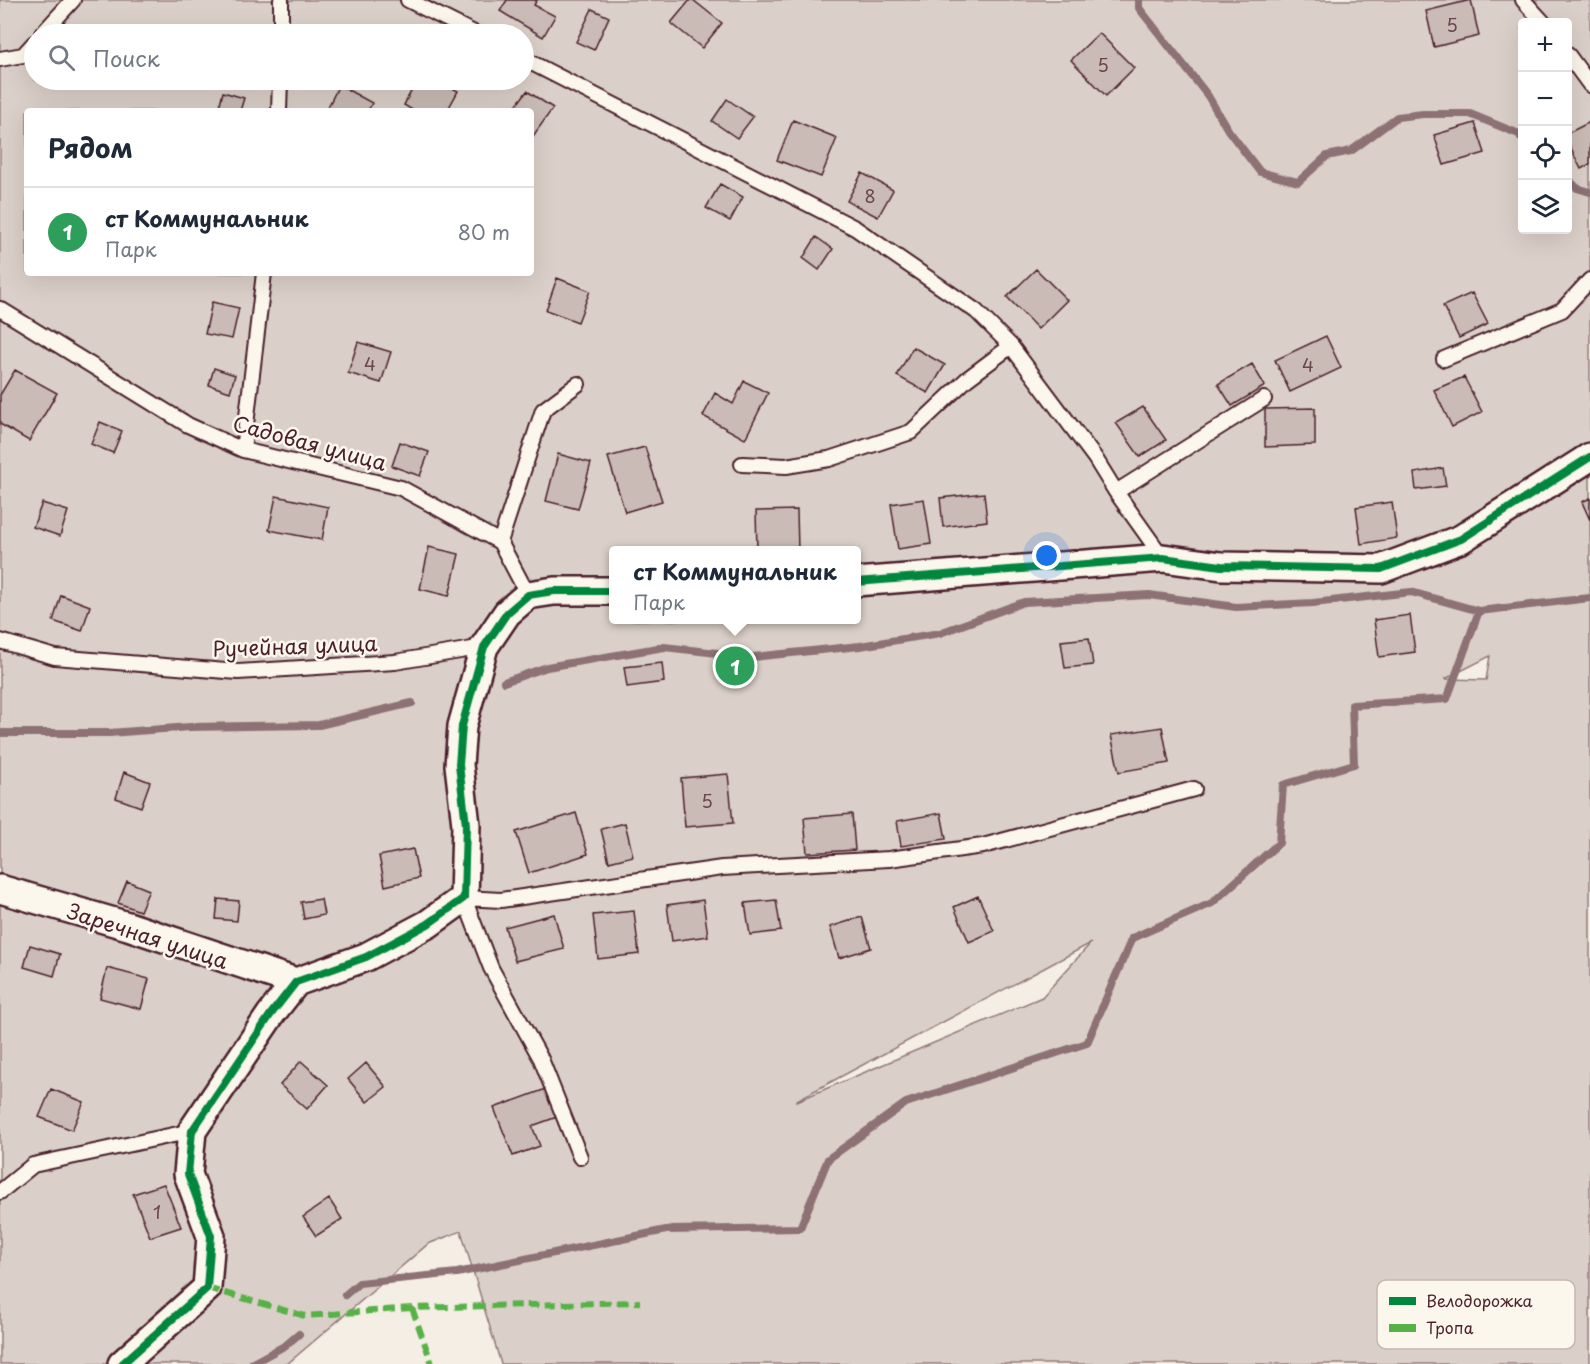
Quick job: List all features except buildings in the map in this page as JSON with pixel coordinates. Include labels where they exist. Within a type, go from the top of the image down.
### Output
[{"type":"street","points":[[861,582],[1163,558],[1221,566],[1381,569],[1461,539],[1590,458]]},
{"type":"street","points":[[122,1364],[207,1288],[211,1236],[188,1174],[192,1131],[271,1014],[296,982],[366,957],[428,924],[464,898],[466,825],[459,765],[462,726],[484,647],[507,613],[528,595],[554,591],[609,591]]},
{"type":"street","name":"Заречная улица","points":[[0,889],[128,926],[296,982]]},
{"type":"lane","points":[[51,24],[73,0]]},
{"type":"lane","points":[[281,0],[281,24]]},
{"type":"lane","points":[[408,0],[456,24]]},
{"type":"lane","points":[[1522,0],[1539,18]]},
{"type":"lane","points":[[0,59],[24,55]]},
{"type":"lane","points":[[1572,60],[1590,85]]},
{"type":"lane","points":[[534,64],[855,228],[976,311],[1011,346],[1095,458],[1163,558]]},
{"type":"lane","points":[[279,108],[280,90]]},
{"type":"lane","points":[[243,450],[264,276]]},
{"type":"lane","points":[[1444,359],[1562,310],[1590,280]]},
{"type":"lane","name":"Садовая улица","points":[[0,309],[188,425],[243,450],[401,489],[500,542]]},
{"type":"lane","points":[[742,464],[786,466],[829,459],[911,432],[967,379],[1011,346]]},
{"type":"lane","points":[[528,595],[500,542],[543,410],[578,384]]},
{"type":"lane","points":[[1116,492],[1264,399]]},
{"type":"lane","name":"Ручейная улица","points":[[0,641],[55,657],[238,672],[396,662],[484,647]]},
{"type":"lane","points":[[580,1156],[542,1059],[491,968],[464,898],[501,900],[723,868],[889,859],[983,846],[1194,789]]},
{"type":"lane","points":[[0,1192],[33,1165],[192,1131]]},
{"type":"shaded area","points":[[0,0],[1590,0],[1590,1364],[501,1364],[461,1231],[428,1244],[287,1364],[0,1364]],"holes":[[[1490,656],[1486,680],[1445,679]],[[1091,943],[1042,997],[797,1101],[797,1100]]]},
{"type":"waterway","points":[[1139,0],[1139,8],[1208,96],[1228,130],[1260,172],[1298,182],[1327,156],[1351,151],[1397,117],[1423,114],[1470,114],[1518,134]]},
{"type":"waterway","points":[[1569,180],[1577,188],[1590,192]]},
{"type":"waterway","points":[[504,682],[547,667],[664,647],[753,657],[860,646],[940,633],[1024,602],[1149,595],[1236,607],[1313,603],[1411,592],[1479,611]]},
{"type":"waterway","points":[[345,1295],[359,1283],[457,1273],[666,1230],[800,1228],[828,1159],[906,1103],[1087,1043],[1132,938],[1212,903],[1279,843],[1283,785],[1354,764],[1352,705],[1447,699],[1479,611],[1590,598]]},
{"type":"waterway","points":[[0,733],[109,733],[190,727],[319,725],[412,703]]},
{"type":"waterway","points":[[251,1364],[286,1345],[299,1334]]},
{"type":"marked path","points":[[207,1288],[305,1316],[412,1308],[640,1302]]},
{"type":"marked path","points":[[412,1308],[432,1364]]},
{"type":"cycle path","points":[[861,582],[1163,558],[1221,566],[1381,569],[1461,539],[1590,457]]},
{"type":"cycle path","points":[[122,1364],[207,1288],[211,1236],[188,1174],[192,1131],[271,1014],[296,982],[366,957],[428,924],[464,898],[466,825],[459,765],[462,726],[484,647],[507,613],[528,595],[554,591],[609,591]]},
{"type":"place","name":"ст Коммунальник","points":[[735,666]]}]
